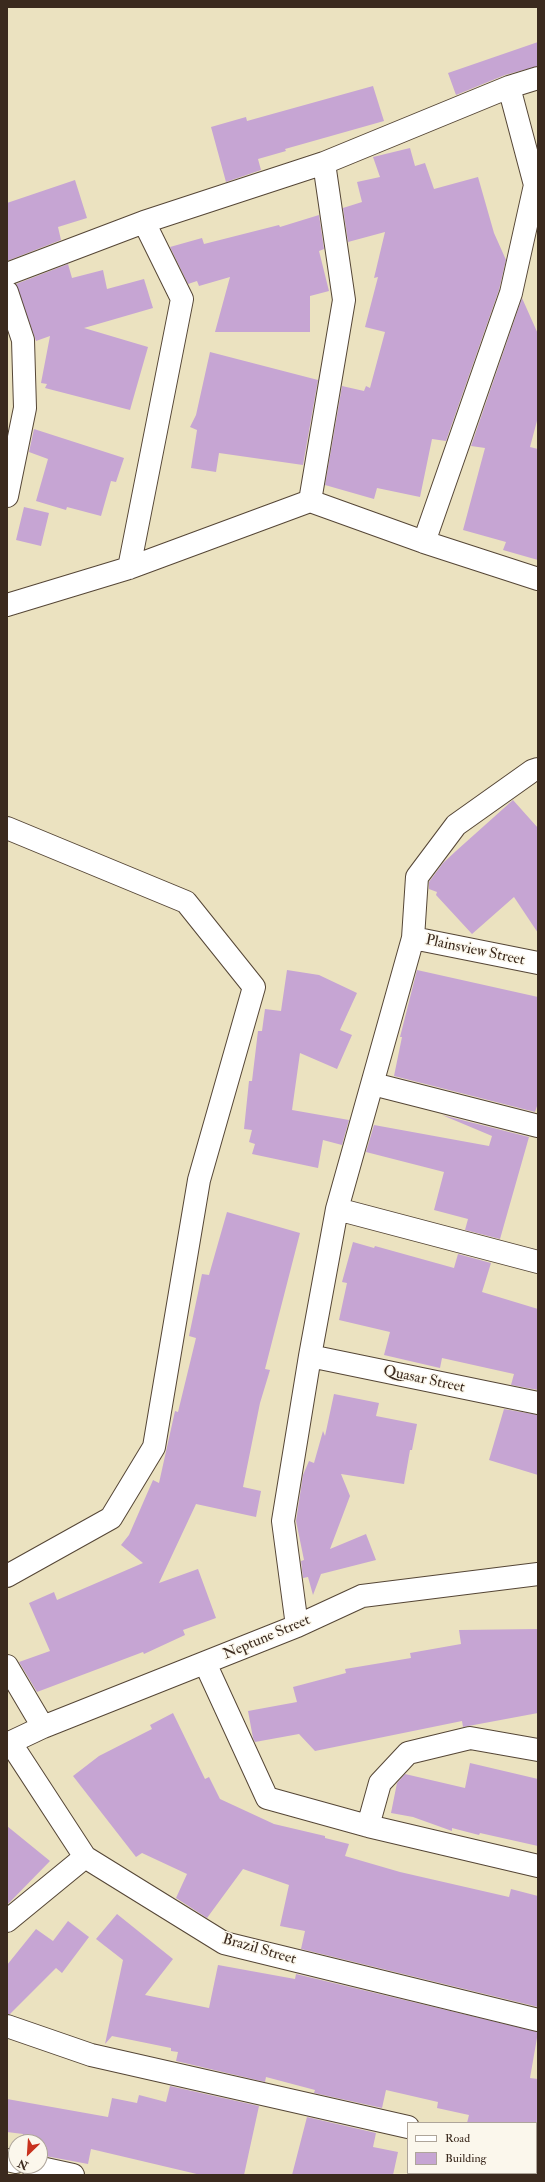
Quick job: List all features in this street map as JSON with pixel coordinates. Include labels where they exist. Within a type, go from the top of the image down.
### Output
[{"type":"street","points":[[7,274],[144,222],[324,162],[509,86],[538,78]]},
{"type":"street","points":[[424,542],[511,293],[534,184],[509,86]]},
{"type":"street","points":[[310,501],[344,300],[324,162]]},
{"type":"street","points":[[129,568],[182,299],[144,222]]},
{"type":"street","points":[[7,292],[23,340],[25,408],[7,496]]},
{"type":"street","points":[[7,605],[129,568],[310,501],[424,542],[538,579]]},
{"type":"street","points":[[298,1626],[283,1521],[310,1356],[337,1209],[413,938],[417,877],[456,825],[532,771],[538,769]]},
{"type":"street","points":[[7,828],[186,902],[254,987],[199,1180],[154,1448],[111,1518],[7,1576]]},
{"type":"street","name":"Plainsview Street","points":[[413,938],[538,964]]},
{"type":"street","points":[[373,1084],[538,1126]]},
{"type":"street","points":[[337,1209],[538,1262]]},
{"type":"street","name":"Quasar Street","points":[[310,1356],[538,1403]]},
{"type":"street","name":"Neptune Street","points":[[9,1743],[42,1727],[298,1626],[362,1596],[538,1574]]},
{"type":"street","points":[[205,1663],[267,1798],[368,1826],[538,1866]]},
{"type":"street","points":[[7,1666],[42,1727]]},
{"type":"street","points":[[368,1826],[380,1783],[408,1753],[470,1738],[538,1750]]},
{"type":"street","name":"Brazil Street","points":[[9,1743],[85,1857],[224,1944],[538,2020]]},
{"type":"street","points":[[7,1921],[85,1857]]},
{"type":"street","points":[[7,2026],[91,2055],[407,2127]]},
{"type":"street","points":[[48,2170],[73,2175]]},
{"type":"building","points":[[538,42],[538,66],[505,75],[456,95],[448,73]]},
{"type":"building","points":[[373,86],[384,121],[285,149],[286,151],[258,159],[261,170],[226,182],[211,127],[246,117],[247,121]]},
{"type":"building","points":[[410,148],[415,166],[425,163],[434,189],[478,177],[494,233],[506,260],[499,290],[446,441],[432,439],[420,497],[377,488],[374,499],[325,485],[342,386],[364,391],[366,386],[370,388],[385,332],[365,327],[378,277],[374,278],[385,232],[348,242],[343,208],[362,202],[357,182],[380,177],[373,157]]},
{"type":"building","points":[[75,180],[87,218],[58,227],[61,240],[7,261],[7,203]]},
{"type":"building","points":[[319,215],[324,249],[319,251],[329,291],[310,296],[310,332],[215,332],[230,277],[199,286],[197,281],[188,284],[170,247],[202,238],[204,244],[279,225],[280,227]]},
{"type":"building","points":[[68,264],[72,278],[103,270],[107,289],[144,279],[153,308],[84,328],[148,347],[130,410],[45,388],[47,384],[41,383],[50,336],[36,341],[16,284]]},
{"type":"building","points":[[522,298],[538,334],[538,417],[530,447],[538,449],[538,560],[503,550],[506,542],[463,530],[485,448],[471,446]]},
{"type":"building","points":[[210,352],[318,380],[303,465],[219,453],[216,472],[191,468],[197,430],[190,427],[196,415]]},
{"type":"building","points":[[34,429],[124,458],[116,482],[111,481],[101,516],[67,507],[66,510],[36,501],[48,459],[29,452]]},
{"type":"building","points":[[24,507],[49,513],[41,546],[16,540]]},
{"type":"building","points":[[513,800],[538,828],[538,933],[514,897],[472,934],[436,895],[437,892],[429,889],[429,882],[443,863]]},
{"type":"building","points":[[287,970],[319,975],[357,993],[340,1030],[352,1035],[337,1069],[300,1053],[292,1110],[349,1120],[342,1145],[323,1140],[318,1168],[252,1154],[255,1144],[249,1142],[252,1130],[244,1129],[249,1081],[252,1081],[258,1031],[262,1031],[265,1009],[281,1011]]},
{"type":"building","points":[[417,970],[538,997],[538,1103],[535,1112],[394,1076],[402,1037],[400,1037]]},
{"type":"building","points":[[442,1115],[529,1137],[500,1239],[465,1230],[468,1219],[434,1210],[444,1172],[366,1152],[374,1125],[489,1146],[492,1136]]},
{"type":"building","points":[[227,1212],[300,1233],[265,1369],[270,1370],[260,1403],[243,1487],[261,1491],[256,1517],[196,1504],[159,1583],[198,1569],[216,1618],[183,1630],[185,1635],[144,1654],[143,1652],[37,1692],[19,1662],[50,1651],[29,1603],[54,1592],[57,1600],[143,1563],[121,1545],[129,1535],[153,1480],[159,1483],[175,1411],[178,1412],[196,1338],[189,1336],[202,1274],[209,1275]]},
{"type":"building","points":[[353,1242],[374,1248],[375,1246],[454,1268],[458,1254],[491,1263],[482,1292],[538,1309],[538,1390],[511,1385],[514,1374],[442,1358],[440,1368],[384,1355],[390,1332],[339,1320],[347,1283],[342,1282]]},
{"type":"building","points":[[334,1394],[379,1403],[376,1416],[417,1424],[412,1450],[410,1450],[404,1484],[341,1474],[350,1496],[330,1549],[366,1534],[376,1560],[321,1574],[313,1595],[308,1577],[303,1578],[301,1561],[304,1560],[296,1521],[303,1475],[309,1461],[314,1463],[323,1431],[325,1436]]},
{"type":"building","points":[[504,1409],[538,1415],[538,1475],[489,1460]]},
{"type":"building","points":[[538,1629],[538,1713],[463,1727],[462,1721],[315,1751],[299,1734],[255,1742],[253,1738],[248,1711],[297,1702],[293,1687],[346,1673],[345,1669],[411,1658],[410,1653],[461,1644],[459,1630]]},
{"type":"building","points":[[173,1713],[205,1779],[209,1777],[220,1799],[274,1824],[325,1836],[325,1838],[349,1844],[345,1856],[400,1872],[509,1897],[511,1889],[538,1896],[538,2007],[301,1949],[305,1931],[280,1926],[289,1885],[243,1869],[207,1918],[176,1898],[187,1874],[142,1853],[136,1857],[73,1776],[99,1756],[152,1729],[150,1725]]},
{"type":"building","points":[[470,1763],[538,1779],[538,1846],[480,1833],[479,1835],[452,1828],[452,1831],[413,1817],[391,1813],[397,1783],[405,1774],[465,1788]]},
{"type":"building","points":[[7,1826],[50,1861],[7,1905]]},
{"type":"building","points":[[117,1914],[173,1959],[145,1995],[209,2008],[218,1965],[295,1979],[296,1974],[538,2032],[530,2078],[538,2079],[538,2123],[467,2122],[469,2115],[437,2108],[438,2102],[386,2090],[382,2108],[314,2093],[315,2090],[266,2077],[265,2082],[176,2061],[178,2052],[171,2051],[171,2048],[112,2036],[105,2044],[123,1960],[96,1939]]},
{"type":"building","points":[[68,1921],[89,1937],[62,1973],[56,1968],[10,2014],[7,2014],[7,1965],[36,1929],[53,1941]]},
{"type":"building","points":[[170,2086],[259,2106],[244,2175],[201,2175],[91,2149],[88,2164],[48,2156],[48,2134],[23,2134],[7,2132],[7,2099],[108,2117],[112,2098],[137,2103],[139,2095],[166,2102]]},
{"type":"building","points":[[307,2117],[376,2133],[373,2147],[398,2152],[393,2175],[292,2175]]}]
